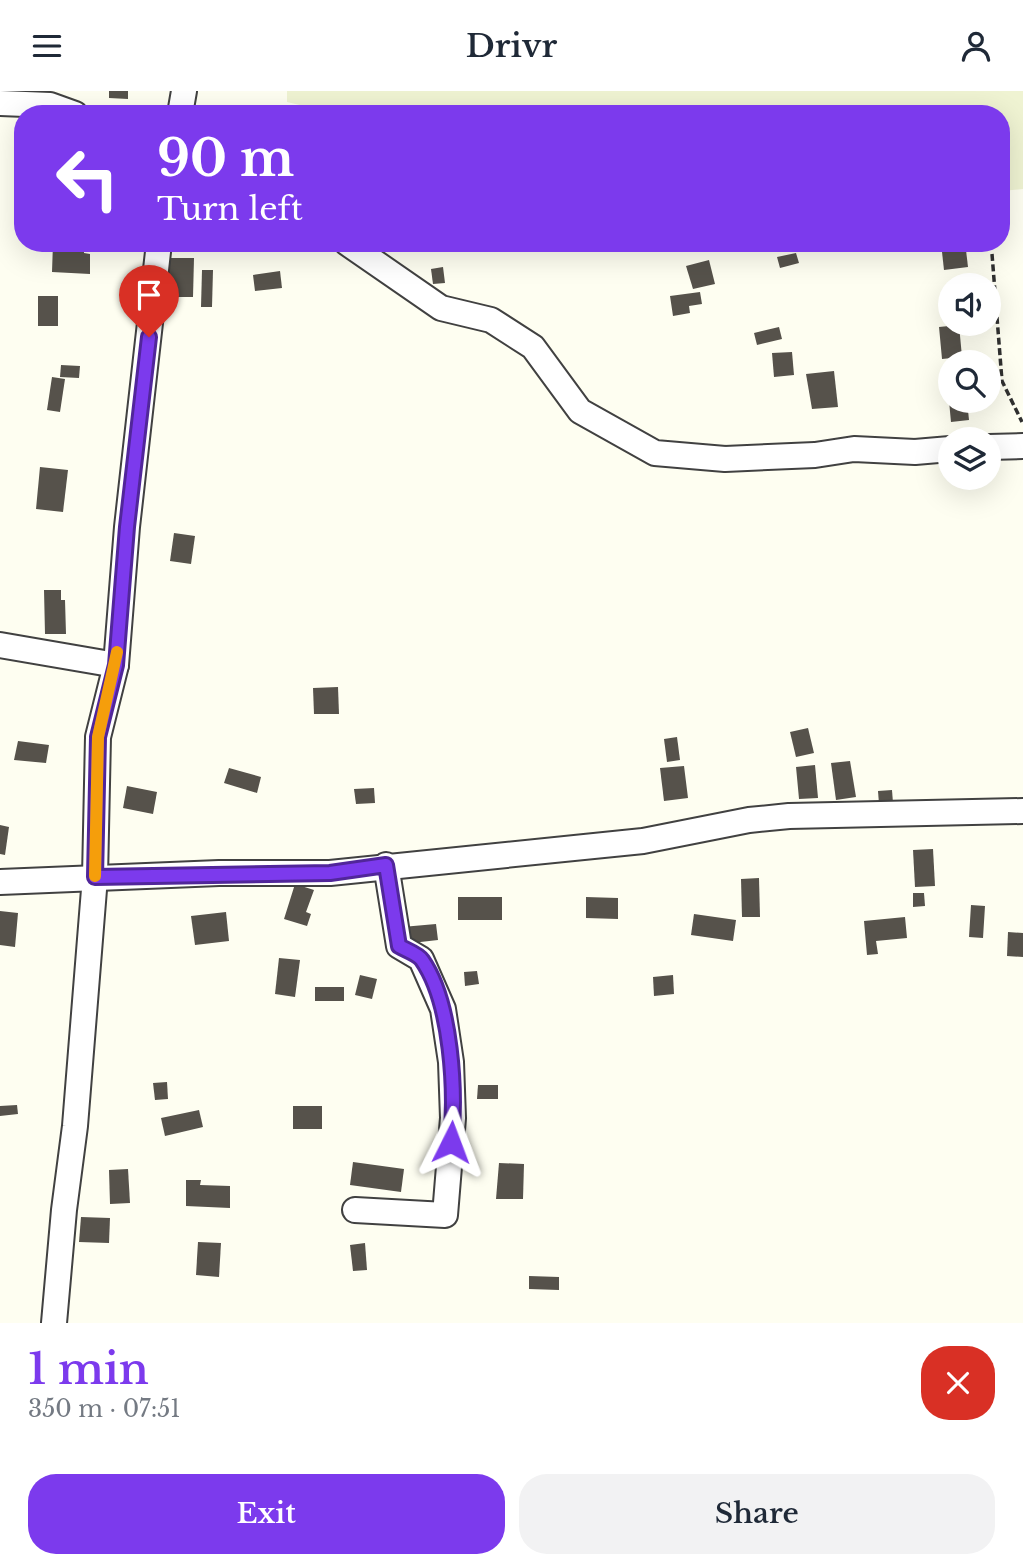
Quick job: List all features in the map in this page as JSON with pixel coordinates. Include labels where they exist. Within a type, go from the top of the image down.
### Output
[{"type":"street","points":[[0,103],[50,105]]},
{"type":"street","points":[[54,1323],[75,1126],[95,877],[98,737],[116,665],[127,527],[158,252]]},
{"type":"street","points":[[359,252],[441,308],[491,320],[533,347],[580,411],[655,453],[725,459],[816,455],[854,449],[915,452],[938,450]]},
{"type":"street","points":[[1001,447],[1023,446]]},
{"type":"street","points":[[0,645],[116,665]]},
{"type":"street","points":[[0,882],[95,877],[330,873],[386,865],[643,841],[749,820],[789,816],[1023,811]]},
{"type":"street","points":[[355,1210],[445,1215],[453,1118],[451,1062],[443,1009],[421,958],[399,946],[386,865]]},
{"type":"path","points":[[992,254],[1002,381],[1023,424]]},
{"type":"green space","points":[[287,91],[1023,91],[1023,189],[1010,190],[1010,105],[300,105],[287,102]]},
{"type":"building","points":[[109,91],[128,91],[128,99],[109,98]]},
{"type":"building","points":[[53,252],[90,254],[90,274],[52,272]]},
{"type":"building","points":[[942,252],[966,252],[968,267],[944,270]]},
{"type":"building","points":[[796,253],[799,263],[780,268],[777,257]]},
{"type":"building","points":[[167,258],[194,258],[193,297],[166,297]]},
{"type":"building","points":[[709,260],[715,284],[693,289],[686,266]]},
{"type":"building","points":[[443,267],[445,283],[433,284],[431,269]]},
{"type":"building","points":[[202,270],[213,270],[212,307],[201,307]]},
{"type":"building","points":[[280,271],[282,288],[255,291],[253,275]]},
{"type":"building","points":[[700,292],[702,304],[689,306],[690,313],[673,316],[670,296]]},
{"type":"building","points":[[38,296],[58,296],[58,326],[38,326]]},
{"type":"building","points":[[779,327],[782,339],[757,345],[754,333]]},
{"type":"building","points":[[940,336],[960,336],[961,350],[941,350]]},
{"type":"building","points":[[792,352],[794,375],[774,377],[772,353]]},
{"type":"building","points":[[61,365],[80,366],[79,378],[60,377]]},
{"type":"building","points":[[834,371],[838,407],[812,409],[806,374]]},
{"type":"building","points":[[52,377],[65,379],[60,412],[47,410]]},
{"type":"building","points":[[950,413],[968,413],[969,420],[951,422]]},
{"type":"building","points":[[40,467],[68,470],[63,512],[36,509]]},
{"type":"building","points":[[174,533],[195,536],[191,564],[170,561]]},
{"type":"building","points":[[44,590],[61,590],[61,600],[65,600],[66,634],[45,634]]},
{"type":"building","points":[[338,687],[339,714],[314,714],[313,688]]},
{"type":"building","points":[[808,728],[814,753],[796,757],[790,732]]},
{"type":"building","points":[[677,737],[680,760],[667,762],[664,739]]},
{"type":"building","points":[[18,741],[49,745],[46,763],[14,760]]},
{"type":"building","points":[[850,761],[856,797],[836,800],[831,763]]},
{"type":"building","points":[[815,765],[818,798],[799,799],[796,767]]},
{"type":"building","points":[[684,766],[688,798],[664,801],[660,768]]},
{"type":"building","points":[[229,768],[261,777],[257,793],[224,783]]},
{"type":"building","points":[[127,786],[157,792],[153,814],[123,808]]},
{"type":"building","points":[[374,788],[375,803],[356,804],[354,789]]},
{"type":"building","points":[[892,790],[893,803],[879,804],[878,791]]},
{"type":"building","points":[[0,825],[9,827],[5,855],[0,854]]},
{"type":"building","points":[[933,849],[935,886],[915,887],[913,850]]},
{"type":"building","points":[[759,878],[760,917],[742,917],[741,879]]},
{"type":"building","points":[[295,884],[314,890],[306,912],[311,914],[307,926],[284,919]]},
{"type":"building","points":[[913,893],[924,893],[925,906],[913,907]]},
{"type":"building","points":[[458,897],[502,897],[502,920],[458,920]]},
{"type":"building","points":[[586,897],[618,898],[618,919],[586,918]]},
{"type":"building","points":[[971,905],[985,906],[983,938],[969,937]]},
{"type":"building","points":[[0,911],[18,913],[15,947],[0,945]]},
{"type":"building","points":[[226,912],[229,941],[195,945],[191,916]]},
{"type":"building","points":[[694,914],[736,920],[733,941],[691,935]]},
{"type":"building","points":[[905,917],[907,938],[876,941],[878,954],[867,955],[864,921]]},
{"type":"building","points":[[436,924],[438,940],[403,944],[402,927]]},
{"type":"building","points":[[1008,932],[1023,933],[1023,957],[1007,956]]},
{"type":"building","points":[[279,958],[300,960],[295,997],[275,994]]},
{"type":"building","points":[[477,971],[479,984],[465,986],[464,972]]},
{"type":"building","points":[[360,975],[377,979],[372,999],[355,995]]},
{"type":"building","points":[[673,975],[674,994],[654,996],[653,977]]},
{"type":"building","points":[[315,987],[344,987],[344,1001],[315,1001]]},
{"type":"building","points":[[167,1082],[168,1099],[155,1100],[153,1083]]},
{"type":"building","points":[[478,1085],[498,1085],[498,1099],[477,1099]]},
{"type":"building","points":[[17,1105],[18,1114],[0,1116],[0,1106]]},
{"type":"building","points":[[293,1106],[322,1106],[322,1129],[293,1129]]},
{"type":"building","points":[[199,1110],[203,1127],[165,1136],[161,1118]]},
{"type":"building","points":[[353,1162],[404,1169],[401,1192],[350,1185]]},
{"type":"building","points":[[499,1163],[524,1164],[523,1199],[496,1199]]},
{"type":"building","points":[[128,1169],[130,1203],[110,1204],[109,1170]]},
{"type":"building","points":[[186,1180],[201,1180],[200,1185],[230,1186],[230,1208],[186,1206]]},
{"type":"building","points":[[81,1217],[110,1218],[109,1243],[79,1242]]},
{"type":"building","points":[[198,1242],[221,1243],[219,1277],[196,1275]]},
{"type":"building","points":[[365,1243],[367,1270],[353,1271],[350,1245]]},
{"type":"building","points":[[529,1276],[559,1277],[559,1290],[529,1289]]},
{"type":"slow traffic","points":[[95,876],[98,737],[117,652]]},
{"type":"route","points":[[149,337],[127,527],[116,665],[98,737],[95,877],[330,873],[386,865],[399,946],[421,958],[443,1009],[451,1062],[451,1142]]}]
